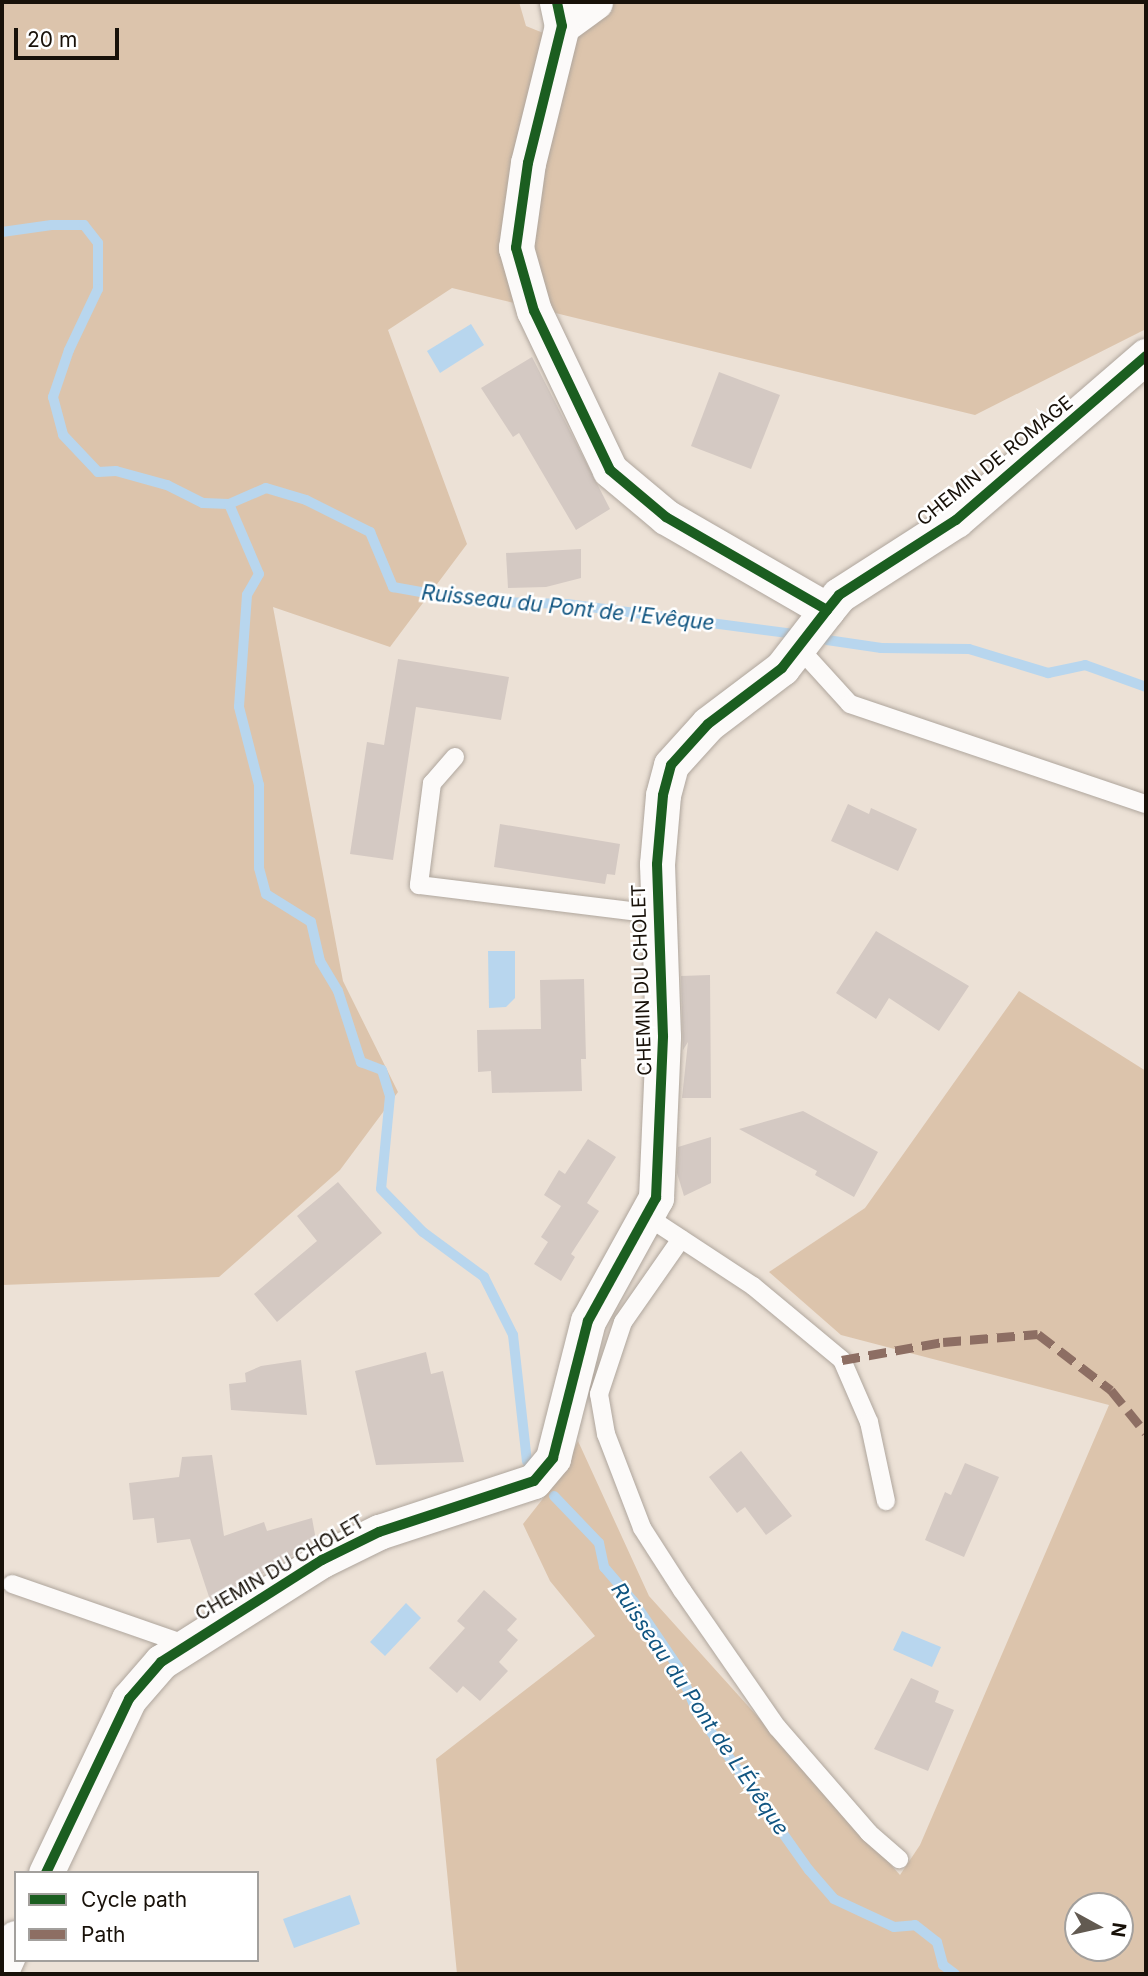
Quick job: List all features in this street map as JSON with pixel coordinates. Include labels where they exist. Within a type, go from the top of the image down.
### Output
[{"type":"street","points":[[595,2],[560,14],[528,163],[516,248],[534,311],[610,470],[666,517],[827,610]]},
{"type":"street","name":"CHEMIN DE ROMAGE","points":[[827,610],[839,595],[956,520],[1146,356]]},
{"type":"street","name":"CHEMIN DU CHOLET","points":[[47,1871],[129,1699],[161,1661],[184,1644],[322,1560],[379,1532],[534,1481],[553,1458],[588,1321],[648,1217],[658,1184],[662,1106],[656,914],[659,835],[671,765],[708,724],[800,649],[827,610]]},
{"type":"street","points":[[2,1969],[14,1942]]},
{"type":"lane","points":[[800,649],[850,704],[1146,804]]},
{"type":"lane","points":[[455,757],[432,783],[419,885],[656,914]]},
{"type":"lane","points":[[648,1217],[752,1286],[842,1360],[869,1422],[886,1501]]},
{"type":"lane","points":[[681,1238],[623,1322],[599,1394],[606,1434],[642,1528],[682,1590],[777,1727],[869,1833],[899,1858]]},
{"type":"lane","points":[[12,1584],[184,1644]]},
{"type":"shaded area","points":[[2,2],[519,2],[526,26],[563,41],[606,2],[1146,2],[1146,329],[975,415],[452,288],[388,330],[467,544],[390,647],[273,607],[343,981],[398,1092],[340,1170],[219,1277],[2,1285]]},
{"type":"shaded area","points":[[1019,991],[1146,1071],[1146,1974],[457,1974],[436,1759],[595,1636],[550,1581],[523,1524],[560,1477],[578,1441],[649,1596],[900,1875],[920,1845],[1109,1405],[841,1335],[769,1272],[865,1208]]},
{"type":"water","points":[[471,324],[484,345],[440,373],[427,351]]},
{"type":"water","points":[[488,951],[515,951],[515,998],[506,1007],[489,1008]]},
{"type":"water","points":[[406,1603],[421,1618],[385,1656],[370,1642]]},
{"type":"water","points":[[902,1631],[941,1647],[932,1667],[893,1650]]},
{"type":"water","points":[[350,1895],[360,1924],[294,1948],[283,1919]]},
{"type":"building","points":[[532,357],[610,509],[576,530],[519,433],[513,437],[481,388]]},
{"type":"building","points":[[719,372],[780,395],[751,469],[691,446]]},
{"type":"building","points":[[581,549],[581,578],[546,587],[508,588],[506,553]]},
{"type":"building","points":[[398,659],[509,677],[501,720],[416,707],[393,860],[350,854],[367,742],[384,745]]},
{"type":"building","points":[[848,804],[869,814],[871,808],[917,829],[898,871],[831,841]]},
{"type":"building","points":[[500,824],[620,844],[615,875],[607,874],[605,884],[494,867]]},
{"type":"building","points":[[876,931],[969,986],[939,1031],[889,998],[876,1019],[836,993]]},
{"type":"building","points":[[710,975],[711,1098],[682,1098],[688,1042],[683,1050],[681,976]]},
{"type":"building","points":[[584,979],[586,1059],[581,1059],[582,1091],[492,1093],[491,1071],[478,1072],[477,1030],[541,1029],[540,980]]},
{"type":"building","points":[[803,1111],[878,1152],[854,1197],[815,1175],[817,1171],[739,1129]]},
{"type":"building","points":[[711,1137],[711,1183],[684,1196],[677,1173],[678,1147]]},
{"type":"building","points":[[588,1139],[616,1157],[587,1203],[599,1211],[571,1254],[575,1257],[561,1281],[534,1264],[548,1242],[541,1237],[561,1206],[544,1195],[559,1170],[565,1174]]},
{"type":"building","points":[[338,1182],[382,1233],[277,1322],[254,1294],[317,1241],[297,1216]]},
{"type":"building","points":[[426,1352],[431,1374],[443,1371],[464,1462],[376,1465],[355,1371]]},
{"type":"building","points":[[301,1360],[307,1415],[231,1410],[229,1384],[246,1382],[245,1373],[261,1366]]},
{"type":"building","points":[[741,1451],[792,1516],[766,1535],[745,1507],[737,1513],[709,1477]]},
{"type":"building","points":[[212,1455],[224,1536],[264,1522],[267,1531],[312,1518],[316,1540],[212,1606],[190,1539],[157,1543],[154,1518],[133,1520],[129,1483],[179,1477],[182,1457]]},
{"type":"building","points":[[965,1463],[999,1477],[964,1557],[925,1540],[945,1492],[951,1495]]},
{"type":"building","points":[[484,1590],[517,1619],[507,1630],[518,1640],[499,1662],[508,1671],[480,1701],[463,1686],[457,1693],[429,1668],[465,1628],[457,1621]]},
{"type":"building","points":[[911,1678],[939,1691],[935,1702],[954,1710],[928,1771],[874,1749]]},
{"type":"waterway","points":[[2,232],[52,225],[84,225],[98,243],[98,289],[69,350],[53,397],[63,435],[98,472],[116,471],[167,485],[203,503],[229,504],[259,574],[247,595],[239,707],[259,785],[259,868],[266,894],[311,922],[320,961],[338,991],[361,1062],[382,1070],[390,1096],[381,1189],[423,1232],[484,1277],[513,1335],[527,1461]]},
{"type":"waterway","name":"Ruisseau du Pont de l'Evêque","points":[[229,504],[266,488],[306,500],[370,532],[393,587],[471,601],[567,604],[788,633]]},
{"type":"waterway","name":"Ruisseau du Pont de l'Evêque","points":[[827,640],[881,648],[969,649],[1048,673],[1085,665],[1146,687]]},
{"type":"waterway","name":"Ruisseau du Pont de L'Évêque","points":[[554,1496],[599,1543],[604,1567],[634,1602],[678,1667],[697,1712],[809,1870],[834,1899],[894,1927],[915,1925],[937,1942],[943,1965],[955,1974]]},
{"type":"marked path","points":[[842,1360],[943,1342],[1038,1334],[1111,1390],[1146,1433]]},
{"type":"cycle path","points":[[47,1871],[129,1699],[161,1662],[322,1560],[379,1532],[534,1481],[553,1458],[588,1321],[656,1198],[663,1036],[657,864],[663,795],[671,765],[708,724],[782,668],[827,610],[666,517],[610,470],[534,311],[516,248],[528,163],[562,26],[557,2]]},
{"type":"cycle path","points":[[827,610],[839,595],[956,520],[1146,356]]}]
